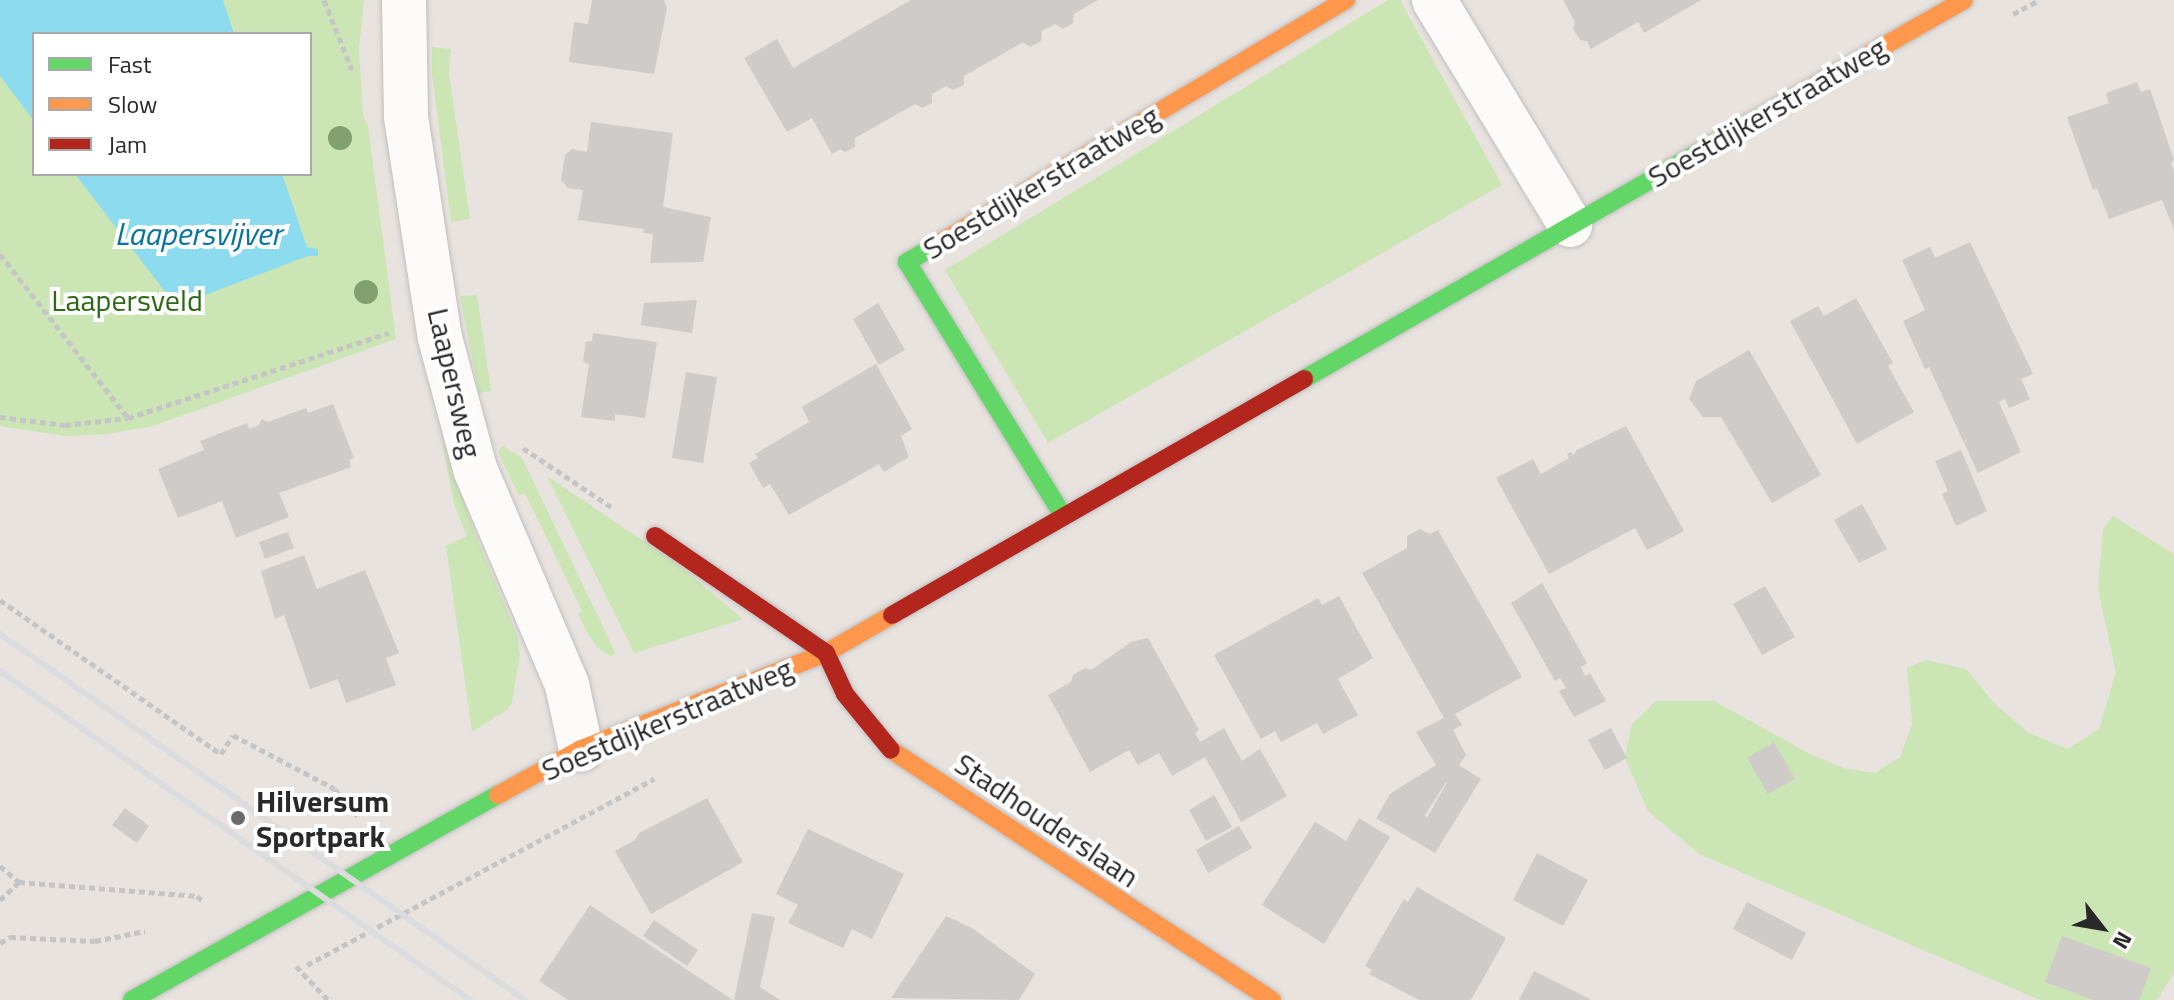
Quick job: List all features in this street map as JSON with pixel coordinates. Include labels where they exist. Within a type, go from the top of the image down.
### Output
[{"type":"main road","name":"Soestdijkerstraatweg","points":[[1062,514],[907,262],[1346,0]]},
{"type":"main road","name":"Soestdijkerstraatweg","points":[[132,1000],[581,749],[826,653],[1062,514],[1964,0]]},
{"type":"main road","name":"Soestdijkerstraatweg","points":[[655,536],[826,653]]},
{"type":"main road","name":"Stadhouderslaan","points":[[826,653],[845,694],[889,748],[1272,1000]]},
{"type":"street","name":"Laapersweg","points":[[404,0],[406,117],[440,338],[475,469],[567,685],[581,749]]},
{"type":"street","points":[[1434,0],[1570,225]]},
{"type":"path","points":[[324,0],[355,77]]},
{"type":"path","points":[[0,254],[128,418]]},
{"type":"path","points":[[0,417],[65,425],[128,418],[390,332]]},
{"type":"path","points":[[456,403],[655,536]]},
{"type":"path","points":[[0,600],[221,754],[233,735],[335,789],[351,808]]},
{"type":"path","name":"Soestdijkerstraatweg","points":[[289,975],[605,806]]},
{"type":"path","points":[[0,866],[19,882],[197,896]]},
{"type":"path","points":[[0,900],[19,882]]},
{"type":"path","points":[[0,943],[10,937],[95,941],[151,930]]},
{"type":"green space","name":"Laapersveld","points":[[0,0],[364,0],[359,49],[363,116],[368,126],[396,339],[153,426],[107,434],[66,436],[0,426]]},
{"type":"green space","points":[[1388,0],[1400,0],[1502,185],[1048,443],[945,270]]},
{"type":"green space","points":[[432,47],[451,49],[449,74],[470,219],[451,222],[432,73]]},
{"type":"green space","points":[[477,295],[491,391],[479,393],[460,296]]},
{"type":"green space","points":[[440,431],[476,536],[518,637],[520,655],[508,709],[472,732],[446,546],[467,536],[454,504]]},
{"type":"green space","points":[[503,446],[522,458],[615,652],[612,657],[597,647],[588,634],[578,614],[582,611],[525,493],[519,496],[498,452]]},
{"type":"green space","points":[[547,476],[675,562],[743,619],[634,653]]},
{"type":"green space","points":[[2113,516],[2174,554],[2174,973],[2157,1000],[2040,1000],[1699,854],[1648,811],[1625,758],[1632,724],[1656,701],[1714,701],[1810,754],[1843,768],[1875,773],[1900,757],[1912,724],[1907,668],[1926,660],[1966,669],[1993,702],[2029,733],[2068,749],[2099,729],[2116,672],[2098,589],[2103,529]]},
{"type":"water","points":[[0,0],[223,0],[233,32],[32,32],[32,118],[0,76]]},
{"type":"water","name":"Laapersvijver","points":[[77,176],[283,176],[307,247],[318,249],[318,256],[308,256],[176,306]]},
{"type":"building","points":[[592,0],[664,0],[667,8],[654,74],[569,62],[574,22],[588,24]]},
{"type":"building","points":[[911,0],[1098,0],[1074,14],[1073,23],[1063,29],[1055,24],[1042,31],[1041,41],[1030,47],[1023,42],[964,76],[964,85],[953,90],[946,86],[932,94],[932,103],[923,108],[915,104],[855,138],[855,147],[845,152],[840,149],[832,154],[812,118],[787,132],[744,58],[777,39],[793,68]]},
{"type":"building","points":[[1563,0],[1701,0],[1644,33],[1638,22],[1591,49],[1573,29],[1575,22]]},
{"type":"building","points":[[2137,82],[2141,92],[2150,89],[2174,160],[2171,163],[2174,172],[2174,230],[2162,200],[2109,219],[2097,188],[2093,190],[2067,117],[2109,103],[2106,93]]},
{"type":"building","points":[[591,122],[673,133],[663,207],[711,217],[703,262],[650,263],[653,234],[643,233],[644,229],[578,220],[583,190],[568,188],[561,180],[565,155],[572,149],[587,152]]},
{"type":"building","points":[[1970,242],[2033,374],[2021,379],[2030,399],[2009,408],[2005,399],[1999,402],[2021,452],[1978,473],[1929,367],[1925,369],[1903,321],[1925,310],[1902,260],[1930,247],[1935,258]]},
{"type":"building","points":[[1856,298],[1893,363],[1888,366],[1914,412],[1857,444],[1790,321],[1818,306],[1824,316]]},
{"type":"building","points":[[697,300],[692,333],[641,325],[644,303]]},
{"type":"building","points":[[878,303],[905,350],[879,365],[853,319]]},
{"type":"building","points":[[593,333],[657,342],[645,418],[615,414],[615,421],[581,417],[589,365],[583,361],[586,342],[592,341]]},
{"type":"building","points":[[1749,350],[1821,475],[1772,503],[1721,417],[1703,417],[1689,399],[1696,381]]},
{"type":"building","points":[[876,364],[912,429],[901,436],[909,457],[884,472],[879,464],[789,515],[770,484],[763,488],[749,463],[758,458],[755,454],[809,422],[802,407]]},
{"type":"building","points":[[686,372],[717,377],[703,463],[672,458]]},
{"type":"building","points":[[333,404],[354,458],[349,460],[351,467],[279,493],[289,517],[236,538],[222,501],[178,518],[158,469],[204,450],[200,441],[247,423],[249,429],[258,426],[262,419],[268,422],[306,408],[308,413]]},
{"type":"building","points":[[1626,426],[1684,531],[1647,550],[1635,528],[1549,574],[1496,478],[1533,459],[1541,474],[1569,458],[1567,454],[1571,452],[1573,456],[1577,450]]},
{"type":"building","points":[[1961,450],[1987,511],[1956,526],[1942,494],[1948,491],[1935,461]]},
{"type":"building","points":[[1862,504],[1887,549],[1859,563],[1834,520]]},
{"type":"building","points":[[1420,529],[1430,534],[1438,530],[1522,677],[1455,714],[1462,725],[1453,730],[1466,755],[1459,765],[1481,779],[1435,853],[1376,818],[1390,794],[1436,765],[1416,732],[1444,718],[1362,573],[1407,548],[1407,536]],"holes":[[[1446,784],[1427,818],[1425,815]]]},
{"type":"building","points":[[288,532],[294,548],[265,559],[259,542]]},
{"type":"building","points":[[304,555],[317,589],[365,570],[399,653],[386,658],[396,685],[346,703],[338,679],[310,689],[284,615],[275,619],[261,571]]},
{"type":"building","points":[[1542,583],[1587,663],[1581,667],[1585,676],[1590,673],[1606,701],[1574,717],[1559,691],[1566,688],[1560,678],[1555,681],[1511,603]]},
{"type":"building","points":[[1765,586],[1795,637],[1762,655],[1733,604]]},
{"type":"building","points":[[1339,596],[1373,658],[1338,679],[1358,715],[1323,734],[1317,723],[1281,742],[1275,731],[1261,739],[1214,655],[1318,598],[1322,605]]},
{"type":"building","points":[[1148,638],[1199,730],[1195,733],[1200,742],[1224,728],[1242,761],[1260,749],[1287,796],[1241,822],[1205,757],[1172,776],[1159,753],[1138,765],[1129,750],[1090,772],[1048,695],[1071,682],[1073,675],[1085,668],[1091,670],[1131,642]]},
{"type":"building","points":[[1611,728],[1627,758],[1605,770],[1588,740]]},
{"type":"building","points":[[1774,742],[1795,779],[1768,794],[1747,758]]},
{"type":"building","points":[[1214,795],[1232,827],[1206,841],[1189,810]]},
{"type":"building","points":[[707,798],[743,862],[651,914],[615,851],[635,840],[639,833]]},
{"type":"building","points":[[125,808],[149,826],[137,843],[112,825]]},
{"type":"building","points":[[1359,818],[1390,837],[1324,944],[1262,905],[1315,822],[1346,841]]},
{"type":"building","points":[[1239,826],[1252,848],[1208,873],[1196,850]]},
{"type":"building","points":[[808,829],[904,874],[872,939],[852,929],[843,948],[788,923],[798,905],[776,894]]},
{"type":"building","points":[[1537,853],[1588,880],[1563,926],[1513,900]]},
{"type":"building","points":[[1417,887],[1506,938],[1471,1000],[1419,1000],[1369,974],[1372,970],[1365,966],[1404,899],[1408,902]]},
{"type":"building","points":[[1747,902],[1806,933],[1792,960],[1733,929]]},
{"type":"building","points":[[590,905],[733,1000],[568,1000],[539,981]]},
{"type":"building","points":[[752,913],[775,917],[760,987],[780,1000],[734,1000]]},
{"type":"building","points":[[946,916],[972,928],[1035,974],[1019,1000],[891,998]]},
{"type":"building","points":[[654,920],[698,950],[687,966],[643,936]]},
{"type":"building","points":[[2062,936],[2151,968],[2139,1000],[2094,1000],[2045,982]]},
{"type":"building","points":[[1534,971],[1584,996],[1591,1000],[1519,1000]]},
{"type":"railway","points":[[0,634],[525,1000]]},
{"type":"railway","points":[[0,671],[470,1000]]},
{"type":"traffic: fast","points":[[1304,379],[1793,98]]},
{"type":"traffic: fast","points":[[943,241],[907,262],[1062,514]]},
{"type":"traffic: fast","points":[[132,1000],[498,795]]},
{"type":"traffic: slow","points":[[943,241],[1346,0]]},
{"type":"traffic: slow","points":[[1793,98],[1964,0]]},
{"type":"traffic: slow","points":[[498,795],[581,749],[826,653],[892,615]]},
{"type":"traffic: slow","points":[[891,750],[1272,1000]]},
{"type":"traffic: jam","points":[[892,615],[1304,379]]},
{"type":"traffic: jam","points":[[655,536],[826,653],[845,694],[891,750]]},
{"type":"place","name":"Hilversum Sportpark","points":[[238,818]]}]
